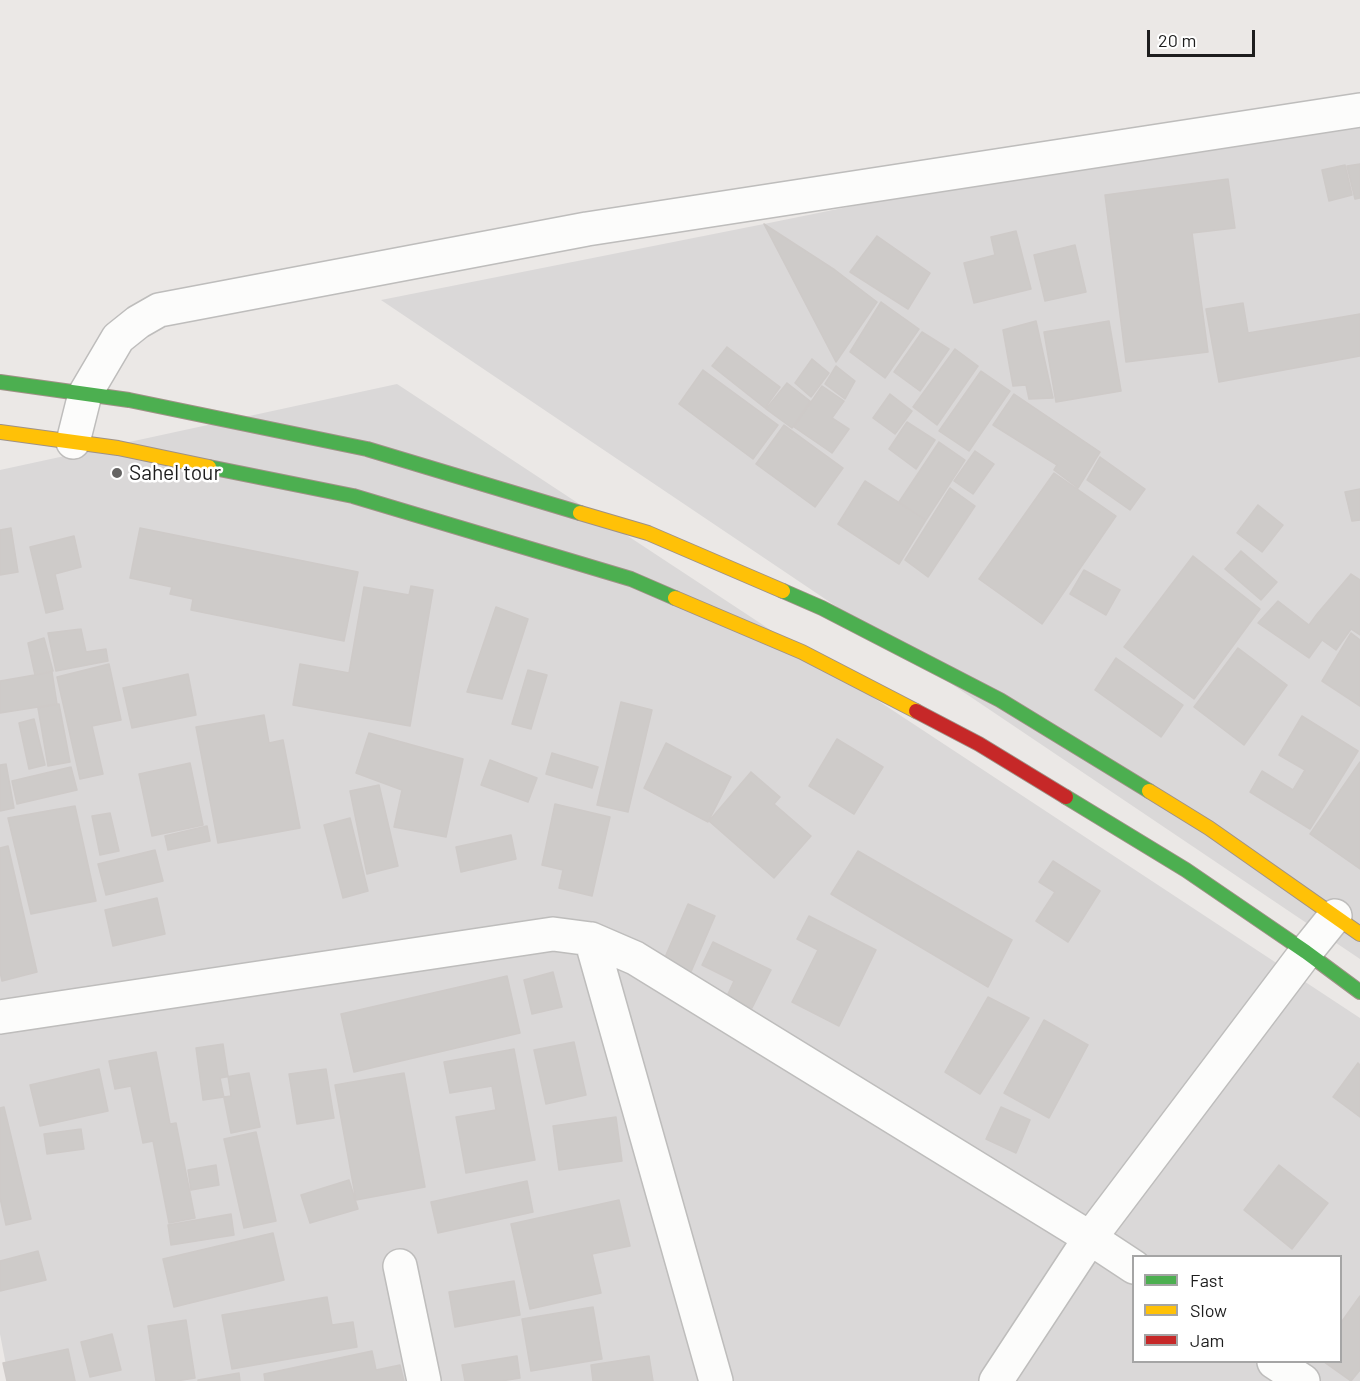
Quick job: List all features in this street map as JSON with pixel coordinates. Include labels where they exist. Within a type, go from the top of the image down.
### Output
[{"type":"main road","points":[[0,382],[129,400],[367,449],[648,533],[822,608],[1000,700],[1209,828],[1348,925]]},
{"type":"main road","points":[[0,432],[118,448],[353,496],[631,579],[802,652],[979,744],[1186,870],[1360,992]]},
{"type":"street","points":[[73,442],[85,394],[118,338],[138,322],[159,310],[587,229],[1360,110]]},
{"type":"street","points":[[996,1381],[1090,1238],[1306,952],[1348,925]]},
{"type":"street","points":[[0,1017],[553,934],[591,939],[635,958],[1132,1266]]},
{"type":"street","points":[[591,939],[716,1381]]},
{"type":"street","points":[[400,1266],[424,1381]]},
{"type":"street","points":[[1276,1363],[1303,1381]]},
{"type":"shaded area","points":[[1360,103],[1360,959],[381,300],[764,224]]},
{"type":"shaded area","points":[[397,384],[1360,1018],[1360,1381],[9,1381],[0,1334],[0,470]]},
{"type":"building","points":[[1360,164],[1360,198],[1355,199],[1347,166]]},
{"type":"building","points":[[1345,165],[1352,195],[1329,201],[1322,170]]},
{"type":"building","points":[[1228,179],[1235,228],[1192,233],[1208,352],[1126,362],[1105,195]]},
{"type":"building","points":[[764,224],[835,270],[877,302],[836,362]]},
{"type":"building","points":[[1016,231],[1031,289],[974,303],[964,263],[995,255],[991,237]]},
{"type":"building","points":[[877,236],[930,273],[908,309],[850,272]]},
{"type":"building","points":[[1075,245],[1086,292],[1045,301],[1034,255]]},
{"type":"building","points":[[881,302],[919,329],[885,378],[850,352]]},
{"type":"building","points":[[1243,303],[1248,333],[1360,314],[1360,356],[1219,382],[1206,309]]},
{"type":"building","points":[[1036,321],[1053,398],[1029,399],[1026,385],[1013,386],[1003,330]]},
{"type":"building","points":[[1109,321],[1121,391],[1056,402],[1044,332]]},
{"type":"building","points":[[922,332],[949,349],[920,391],[894,372]]},
{"type":"building","points":[[727,347],[780,387],[765,408],[712,366]]},
{"type":"building","points":[[955,349],[978,366],[937,425],[913,407]]},
{"type":"building","points":[[812,359],[829,373],[811,397],[795,383]]},
{"type":"building","points":[[836,366],[855,381],[845,399],[825,384]]},
{"type":"building","points":[[703,370],[778,425],[753,459],[679,404]]},
{"type":"building","points":[[981,371],[1010,391],[969,451],[939,431]]},
{"type":"building","points":[[787,383],[810,401],[792,428],[766,409]]},
{"type":"building","points":[[822,386],[844,401],[832,418],[849,429],[832,453],[794,427]]},
{"type":"building","points":[[890,394],[912,411],[895,434],[873,418]]},
{"type":"building","points":[[1014,394],[1100,452],[1078,488],[1054,470],[1057,465],[993,425]]},
{"type":"building","points":[[907,422],[935,440],[916,469],[889,449]]},
{"type":"building","points":[[784,425],[843,468],[815,507],[756,464]]},
{"type":"building","points":[[939,442],[965,460],[926,520],[899,502]]},
{"type":"building","points":[[975,451],[994,464],[973,494],[954,481]]},
{"type":"building","points":[[1100,457],[1145,489],[1130,510],[1087,480]]},
{"type":"building","points":[[1054,473],[1116,516],[1042,624],[979,579]]},
{"type":"building","points":[[865,481],[926,520],[899,564],[838,524]]},
{"type":"building","points":[[950,488],[975,506],[928,577],[905,560]]},
{"type":"building","points":[[1360,489],[1360,520],[1352,521],[1345,492]]},
{"type":"building","points":[[1258,505],[1283,525],[1262,552],[1237,533]]},
{"type":"building","points":[[11,528],[18,572],[0,575],[0,530]]},
{"type":"building","points":[[140,528],[358,572],[344,641],[191,610],[193,599],[170,594],[172,587],[130,578]]},
{"type":"building","points":[[74,536],[81,567],[55,574],[63,609],[46,613],[30,547]]},
{"type":"building","points":[[1241,551],[1277,582],[1261,600],[1225,569]]},
{"type":"building","points":[[1193,556],[1260,609],[1194,699],[1124,647]]},
{"type":"building","points":[[1084,570],[1120,590],[1106,615],[1070,594]]},
{"type":"building","points":[[1351,574],[1360,580],[1360,635],[1351,629],[1336,650],[1322,640],[1309,658],[1258,623],[1278,601],[1309,625]]},
{"type":"building","points":[[411,586],[433,590],[410,726],[293,705],[300,664],[349,673],[364,587],[409,595]]},
{"type":"building","points":[[496,607],[528,619],[502,699],[467,692]]},
{"type":"building","points":[[81,629],[86,652],[106,649],[108,661],[56,671],[48,633]]},
{"type":"building","points":[[1351,633],[1360,640],[1360,706],[1322,681]]},
{"type":"building","points":[[44,638],[53,671],[35,675],[28,643]]},
{"type":"building","points":[[1238,648],[1287,685],[1244,745],[1194,707]]},
{"type":"building","points":[[1116,658],[1183,705],[1161,737],[1095,690]]},
{"type":"building","points":[[109,664],[121,720],[92,726],[103,774],[80,779],[57,677]]},
{"type":"building","points":[[528,670],[547,675],[531,729],[512,724]]},
{"type":"building","points":[[52,672],[57,704],[0,713],[0,681]]},
{"type":"building","points":[[188,674],[196,715],[132,728],[123,688]]},
{"type":"building","points":[[621,702],[652,710],[628,812],[597,805]]},
{"type":"building","points":[[59,704],[70,762],[48,766],[38,708]]},
{"type":"building","points":[[264,715],[269,743],[283,740],[300,828],[218,843],[196,727]]},
{"type":"building","points":[[1302,716],[1358,751],[1310,829],[1250,792],[1262,771],[1293,790],[1305,770],[1279,755]]},
{"type":"building","points":[[34,719],[45,765],[29,769],[19,723]]},
{"type":"building","points":[[369,733],[463,759],[446,837],[394,827],[402,790],[356,773]]},
{"type":"building","points":[[837,739],[883,767],[854,814],[809,786]]},
{"type":"building","points":[[666,743],[731,777],[708,822],[644,788]]},
{"type":"building","points":[[552,753],[598,767],[592,788],[546,774]]},
{"type":"building","points":[[490,760],[537,778],[528,802],[481,785]]},
{"type":"building","points":[[1360,762],[1360,869],[1310,834]]},
{"type":"building","points":[[190,763],[203,825],[152,836],[139,774]]},
{"type":"building","points":[[6,764],[14,808],[0,811],[0,765]]},
{"type":"building","points":[[71,767],[77,790],[17,804],[12,781]]},
{"type":"building","points":[[751,772],[780,797],[774,804],[811,836],[774,878],[709,821]]},
{"type":"building","points":[[379,785],[398,866],[367,874],[350,791]]},
{"type":"building","points":[[555,804],[610,817],[592,896],[559,888],[563,870],[542,865]]},
{"type":"building","points":[[75,806],[96,901],[31,914],[8,818]]},
{"type":"building","points":[[110,813],[119,851],[100,855],[92,816]]},
{"type":"building","points":[[350,818],[368,891],[343,898],[324,825]]},
{"type":"building","points":[[207,826],[210,841],[168,850],[165,836]]},
{"type":"building","points":[[511,835],[516,859],[461,872],[456,847]]},
{"type":"building","points":[[8,846],[37,972],[2,981],[0,972],[0,848]]},
{"type":"building","points":[[155,850],[163,881],[106,895],[98,864]]},
{"type":"building","points":[[858,851],[1012,940],[988,987],[831,894]]},
{"type":"building","points":[[1053,861],[1100,891],[1068,942],[1036,921],[1055,892],[1039,882]]},
{"type":"building","points":[[157,898],[165,934],[113,946],[105,910]]},
{"type":"building","points":[[688,904],[715,916],[690,974],[663,962]]},
{"type":"building","points":[[809,916],[876,950],[839,1026],[792,1002],[818,950],[797,939]]},
{"type":"building","points":[[713,942],[771,970],[752,1008],[727,996],[734,981],[702,965]]},
{"type":"building","points":[[553,972],[562,1007],[532,1014],[524,980]]},
{"type":"building","points":[[507,976],[520,1033],[354,1072],[341,1014]]},
{"type":"building","points":[[988,997],[1029,1018],[980,1094],[945,1072]]},
{"type":"building","points":[[1044,1020],[1088,1045],[1049,1118],[1004,1093]]},
{"type":"building","points":[[574,1042],[586,1095],[546,1104],[534,1050]]},
{"type":"building","points":[[223,1044],[231,1096],[203,1100],[196,1048]]},
{"type":"building","points":[[514,1049],[535,1160],[466,1173],[456,1117],[496,1110],[492,1086],[450,1093],[444,1062]]},
{"type":"building","points":[[156,1052],[170,1124],[176,1123],[195,1218],[169,1223],[153,1141],[143,1143],[131,1086],[115,1089],[109,1061]]},
{"type":"building","points":[[1358,1063],[1360,1065],[1360,1117],[1333,1097]]},
{"type":"building","points":[[99,1069],[108,1111],[40,1126],[30,1085]]},
{"type":"building","points":[[326,1069],[334,1118],[297,1124],[289,1074]]},
{"type":"building","points":[[249,1073],[260,1127],[231,1133],[220,1078]]},
{"type":"building","points":[[404,1073],[425,1187],[356,1200],[335,1085]]},
{"type":"building","points":[[4,1107],[31,1219],[6,1225],[0,1198],[0,1108]]},
{"type":"building","points":[[1001,1107],[1030,1120],[1016,1153],[986,1139]]},
{"type":"building","points":[[616,1117],[622,1161],[559,1170],[553,1126]]},
{"type":"building","points":[[81,1129],[84,1149],[47,1154],[44,1134]]},
{"type":"building","points":[[256,1132],[276,1221],[244,1228],[224,1139]]},
{"type":"building","points":[[216,1165],[219,1185],[191,1190],[188,1170]]},
{"type":"building","points":[[1279,1165],[1328,1203],[1292,1249],[1244,1210]]},
{"type":"building","points":[[349,1180],[358,1209],[310,1223],[301,1195]]},
{"type":"building","points":[[527,1181],[533,1212],[438,1233],[431,1202]]},
{"type":"building","points":[[619,1200],[630,1246],[592,1254],[601,1293],[530,1309],[511,1224]]},
{"type":"building","points":[[231,1214],[234,1235],[171,1245],[168,1225]]},
{"type":"building","points":[[273,1233],[284,1280],[174,1307],[163,1259]]},
{"type":"building","points":[[38,1251],[46,1280],[0,1291],[0,1261]]},
{"type":"building","points":[[514,1281],[520,1315],[455,1327],[449,1292]]},
{"type":"building","points":[[1360,1296],[1360,1370],[1351,1381],[1325,1363],[1342,1363],[1342,1321]]},
{"type":"building","points":[[327,1297],[332,1325],[353,1322],[357,1347],[232,1369],[222,1315]]},
{"type":"building","points":[[593,1307],[602,1359],[531,1371],[522,1319]]},
{"type":"building","points":[[186,1320],[195,1378],[156,1381],[148,1326]]},
{"type":"building","points":[[112,1334],[121,1370],[90,1377],[81,1342]]},
{"type":"building","points":[[68,1349],[75,1381],[7,1381],[3,1363]]},
{"type":"building","points":[[372,1351],[376,1370],[400,1365],[404,1381],[265,1381],[264,1374]]},
{"type":"building","points":[[517,1356],[520,1378],[501,1381],[465,1381],[462,1365]]},
{"type":"building","points":[[649,1356],[653,1381],[593,1381],[591,1365]]},
{"type":"building","points":[[239,1373],[240,1381],[198,1381],[198,1380]]},
{"type":"traffic: fast","points":[[0,382],[129,400],[367,449],[580,513]]},
{"type":"traffic: fast","points":[[209,467],[353,496],[631,579],[675,598]]},
{"type":"traffic: fast","points":[[783,591],[822,608],[1000,700],[1149,791]]},
{"type":"traffic: fast","points":[[1066,797],[1186,870],[1360,992]]},
{"type":"traffic: slow","points":[[0,432],[118,448],[209,467]]},
{"type":"traffic: slow","points":[[580,513],[648,533],[783,591]]},
{"type":"traffic: slow","points":[[675,598],[802,652],[916,711]]},
{"type":"traffic: slow","points":[[1149,791],[1209,828],[1360,934]]},
{"type":"traffic: jam","points":[[916,711],[979,744],[1066,797]]},
{"type":"place","name":"Sahel tour","points":[[117,473]]}]
